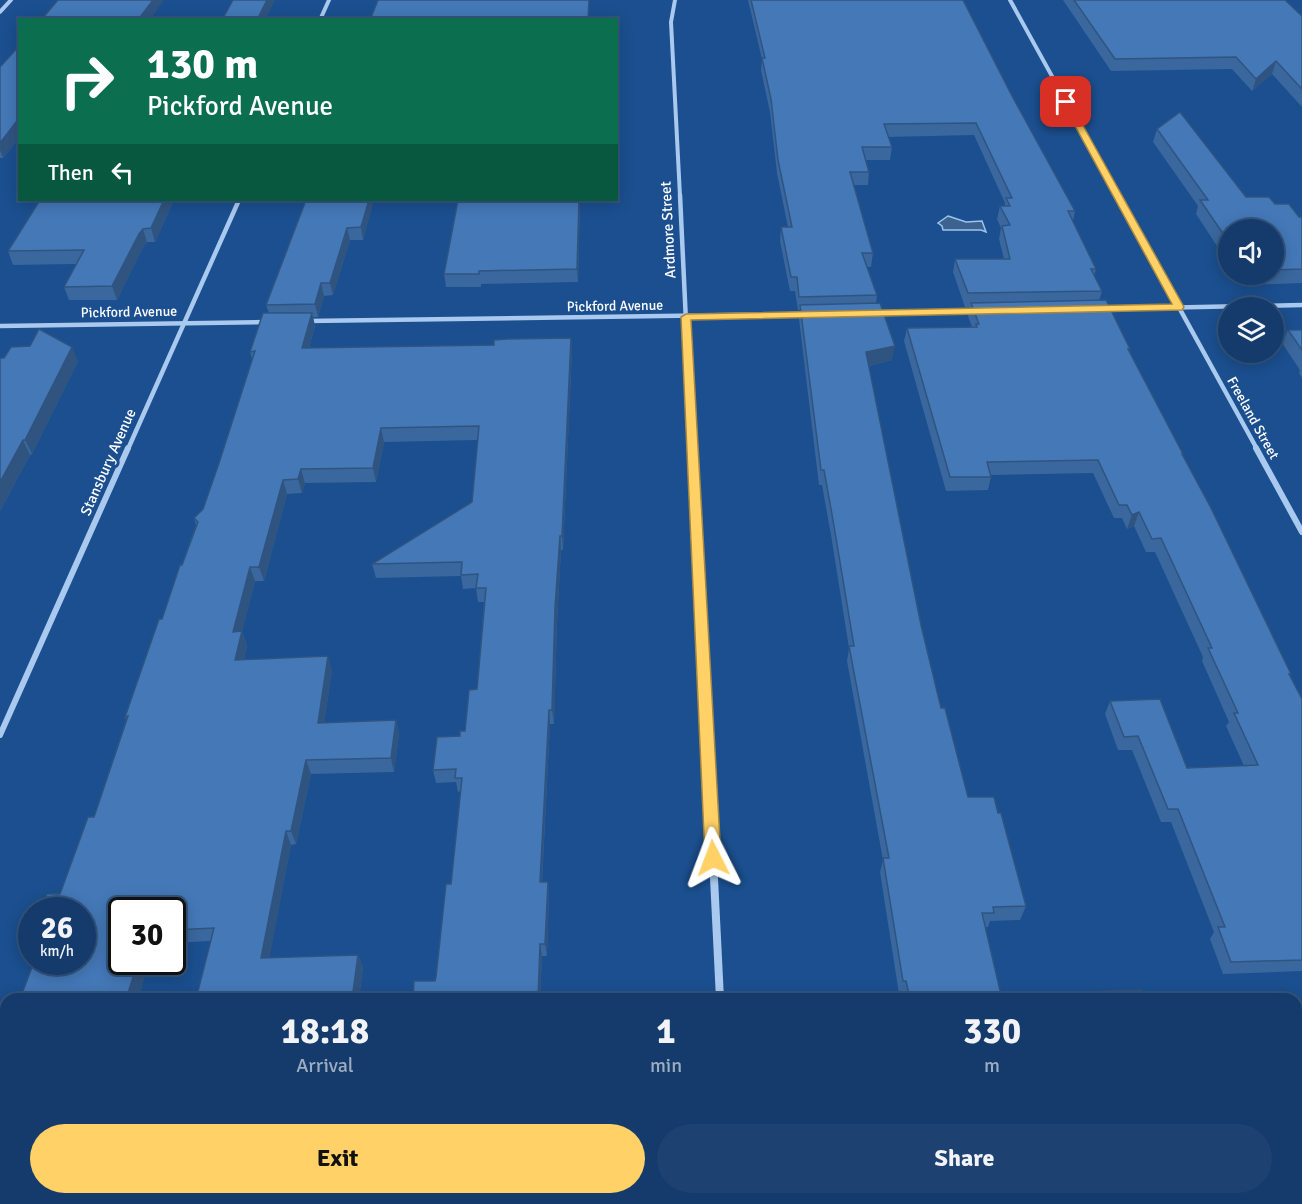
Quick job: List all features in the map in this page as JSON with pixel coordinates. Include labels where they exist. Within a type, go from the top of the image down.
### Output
[{"type":"street","points":[[0,12],[11,0]]},
{"type":"street","points":[[321,18],[329,0]]},
{"type":"street","name":"Ardmore Street","points":[[675,0],[671,22],[720,993]]},
{"type":"street","name":"Freeland Street","points":[[1010,0],[1302,532]]},
{"type":"street","name":"Stansbury Avenue","points":[[0,735],[239,201]]},
{"type":"street","points":[[1096,309],[1302,305]]},
{"type":"street","points":[[874,313],[979,311]]},
{"type":"street","name":"Pickford Avenue","points":[[303,321],[815,314]]},
{"type":"street","name":"Pickford Avenue","points":[[0,326],[267,322]]},
{"type":"water","points":[[948,216],[966,222],[982,221],[986,232],[943,230],[938,223]]},
{"type":"building","points":[[58,0],[153,0],[140,18],[43,18]]},
{"type":"building","points":[[233,0],[267,0],[258,18],[223,18]]},
{"type":"building","points":[[378,0],[589,0],[588,18],[371,18]]},
{"type":"building","points":[[751,0],[963,0],[1075,211],[1068,211],[1096,269],[1091,269],[1102,291],[968,293],[955,259],[1010,259],[1002,226],[1010,225],[1000,206],[1010,206],[1006,198],[1012,198],[976,123],[884,124],[892,147],[862,147],[869,172],[850,172],[873,253],[862,253],[877,295],[799,297],[797,277],[791,277],[781,227],[792,227],[778,160],[771,99],[762,58],[765,58]]},
{"type":"building","points":[[1074,0],[1285,0],[1302,16],[1302,89],[1276,61],[1256,79],[1236,57],[1115,59]]},
{"type":"building","points":[[18,47],[18,120],[0,143],[0,67]]},
{"type":"building","points":[[1180,112],[1246,197],[1269,197],[1275,204],[1289,204],[1299,217],[1302,217],[1302,269],[1284,270],[1284,219],[1218,219],[1218,226],[1200,200],[1208,200],[1157,129]]},
{"type":"building","points":[[39,201],[164,201],[151,228],[143,229],[139,234],[112,286],[64,287],[84,250],[8,251]]},
{"type":"building","points":[[306,201],[369,201],[361,227],[347,228],[330,283],[321,283],[315,304],[266,305]]},
{"type":"building","points":[[458,201],[579,201],[577,269],[444,274]]},
{"type":"building","points":[[1106,300],[1130,349],[1128,349],[1211,508],[1302,699],[1302,960],[1231,962],[1218,927],[1225,927],[1178,809],[1168,809],[1138,736],[1124,737],[1110,701],[1160,699],[1187,768],[1258,765],[1234,713],[1238,713],[1208,648],[1212,648],[1161,538],[1152,539],[1139,512],[1132,515],[1127,505],[1119,505],[1098,460],[987,462],[991,477],[950,477],[907,328],[977,327],[976,324],[979,324],[971,303]]},
{"type":"building","points":[[880,303],[895,346],[866,352],[921,625],[941,708],[945,708],[968,797],[994,797],[998,813],[1001,813],[1026,906],[993,907],[994,913],[982,913],[1001,993],[909,993],[906,981],[903,981],[883,858],[889,858],[849,646],[854,646],[824,470],[821,470],[800,305]]},
{"type":"building","points":[[263,313],[312,313],[302,348],[494,345],[494,340],[571,338],[562,536],[560,536],[555,608],[552,710],[549,710],[540,882],[548,882],[545,944],[540,944],[538,993],[413,993],[414,981],[435,981],[436,977],[446,884],[451,884],[462,778],[455,778],[456,769],[433,770],[437,737],[460,736],[460,731],[465,731],[469,690],[477,689],[486,588],[476,588],[478,574],[461,575],[462,562],[372,564],[472,502],[479,426],[381,428],[373,468],[301,469],[298,479],[283,480],[259,567],[250,567],[233,632],[242,631],[235,660],[328,656],[318,723],[396,720],[391,758],[306,760],[291,831],[286,831],[261,958],[358,955],[353,993],[198,993],[214,928],[186,929],[186,897],[108,897],[108,975],[134,975],[128,993],[22,993],[29,975],[96,975],[96,897],[46,897],[47,894],[60,894],[88,817],[94,817],[128,716],[125,717],[159,619],[162,619],[180,565],[182,565],[198,522],[194,518],[203,509],[255,351],[250,352]]},
{"type":"building","points":[[39,329],[72,347],[25,440],[0,482],[0,358],[4,358],[11,347],[30,346]]},
{"type":"building","points":[[1288,330],[1302,330],[1302,350]]},
{"type":"building","points":[[1141,990],[1142,993],[1085,993]]},
{"type":"route","points":[[713,858],[686,317],[1179,307],[1066,102]]}]
